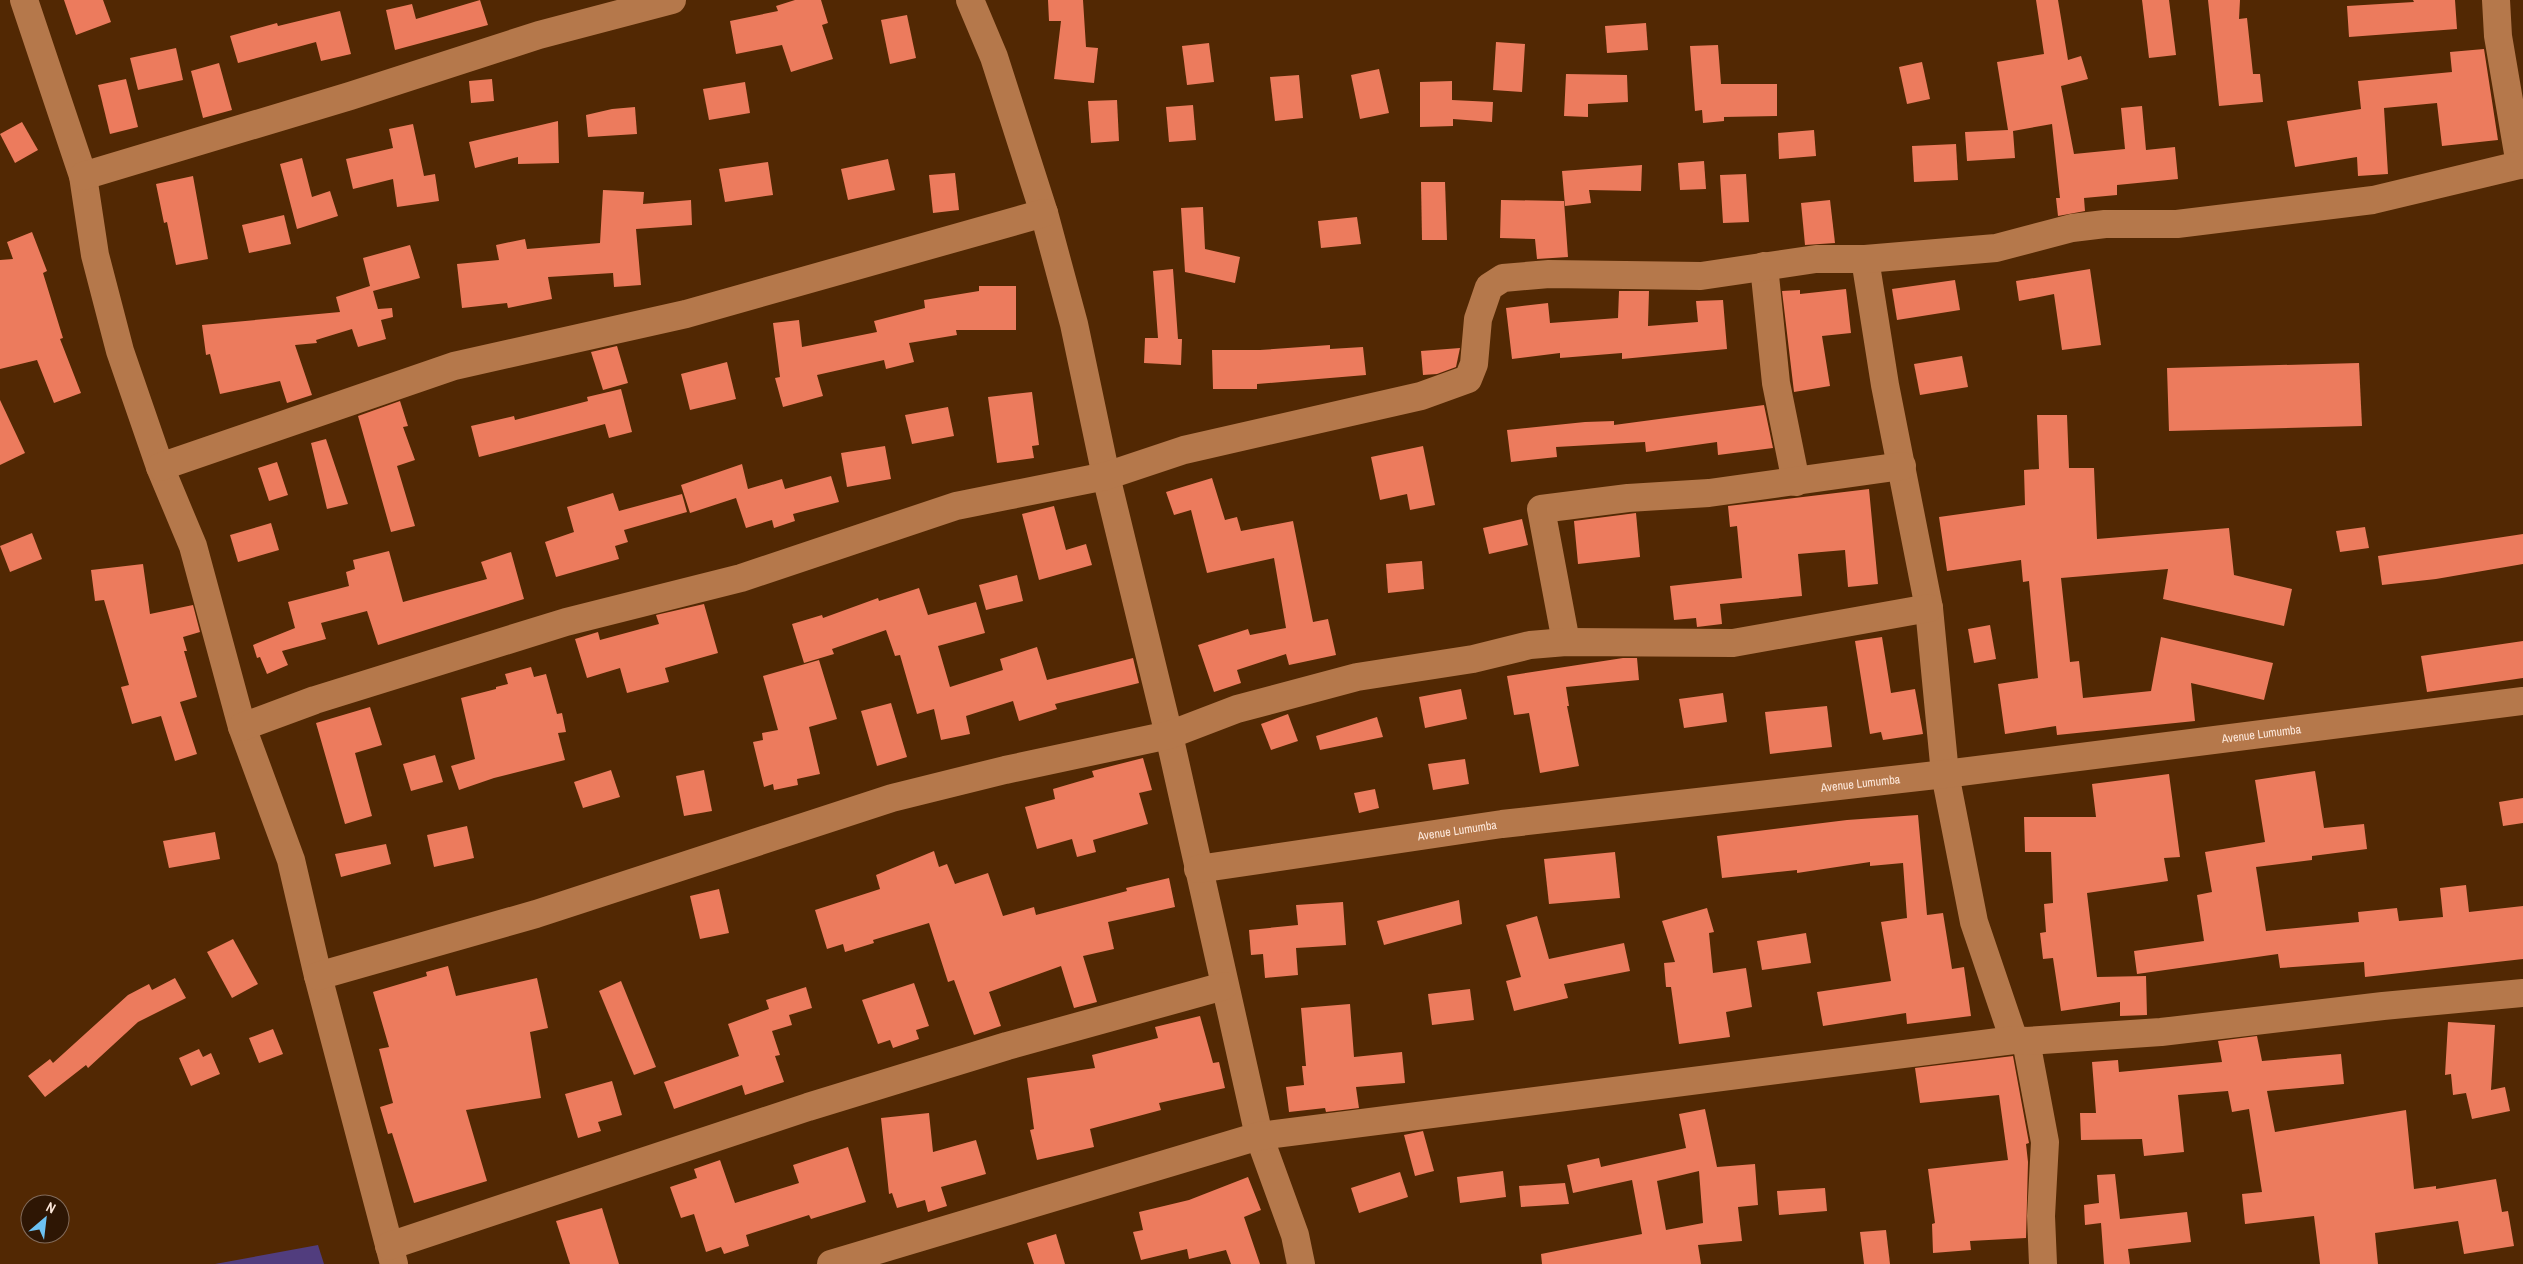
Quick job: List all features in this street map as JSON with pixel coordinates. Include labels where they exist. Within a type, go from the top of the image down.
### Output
[{"type":"street","points":[[24,0],[83,176],[95,255],[120,351],[160,467],[193,546],[242,728],[291,860],[318,976],[392,1255],[808,1107],[1007,1046],[1224,986]]},
{"type":"street","points":[[83,176],[350,96],[540,35],[672,0]]},
{"type":"street","points":[[970,0],[994,57],[1044,213],[1074,324],[1106,476],[1170,735],[1198,869],[1259,1136],[1295,1235],[1301,1264]]},
{"type":"street","points":[[242,728],[315,700],[566,622],[741,578],[956,506],[1106,476],[1184,450],[1421,396],[1468,379],[1474,364],[1481,311],[1489,287],[1503,278],[1549,274],[1701,276],[1816,259],[1865,259],[1996,248],[2072,228],[2105,224],[2177,224],[2373,200],[2521,164],[2498,36],[2496,0]]},
{"type":"street","points":[[160,467],[454,366],[686,314],[1044,213]]},
{"type":"street","points":[[1865,259],[1885,385],[1929,608],[1946,774],[1974,922],[2020,1040],[2045,1142],[2041,1216],[2043,1264]]},
{"type":"street","points":[[1764,266],[1776,383],[1796,482]]},
{"type":"street","points":[[1566,642],[1541,509],[1796,482],[1902,466]]},
{"type":"street","points":[[318,976],[536,914],[892,798],[1005,770],[1170,735],[1236,709],[1357,677],[1473,659],[1530,645],[1566,642],[1733,643],[1929,608]]},
{"type":"street","name":"Avenue Lumumba","points":[[1198,869],[1502,824],[1946,774],[2523,701]]},
{"type":"street","points":[[831,1264],[1259,1136],[2020,1040],[2161,1032],[2383,1006],[2523,993]]},
{"type":"shaded area","points":[[318,1245],[324,1264],[215,1264]]},
{"type":"building","points":[[64,0],[103,0],[111,22],[76,35]]},
{"type":"building","points":[[480,0],[488,25],[395,50],[386,10],[412,4],[416,19]]},
{"type":"building","points":[[795,0],[821,0],[828,23],[822,25],[833,59],[791,72],[782,45],[736,54],[730,21],[778,11],[776,6]]},
{"type":"building","points":[[1048,0],[1083,0],[1086,47],[1098,48],[1094,83],[1054,79],[1061,21],[1049,21]]},
{"type":"building","points":[[2036,0],[2058,0],[2068,60],[2081,56],[2088,79],[2061,86],[2074,154],[2125,149],[2121,108],[2142,106],[2146,150],[2175,147],[2178,179],[2117,185],[2117,195],[2084,198],[2085,211],[2058,216],[2056,198],[2060,198],[2052,124],[2013,131],[2015,158],[1967,161],[1965,132],[2008,130],[1997,62],[2044,54]]},
{"type":"building","points":[[2142,0],[2169,0],[2176,55],[2149,58]]},
{"type":"building","points":[[2208,0],[2240,0],[2239,19],[2247,18],[2253,74],[2260,74],[2263,102],[2219,106]]},
{"type":"building","points":[[2413,0],[2455,0],[2457,29],[2349,37],[2347,6],[2414,2]]},
{"type":"building","points":[[340,11],[351,54],[321,61],[316,42],[238,63],[230,36],[277,23],[278,26]]},
{"type":"building","points":[[907,15],[916,58],[890,64],[881,20]]},
{"type":"building","points":[[1646,23],[1648,50],[1607,53],[1605,26]]},
{"type":"building","points":[[1496,42],[1525,44],[1522,92],[1493,90]]},
{"type":"building","points":[[1209,43],[1214,82],[1187,85],[1182,46]]},
{"type":"building","points":[[1718,45],[1721,84],[1777,84],[1777,116],[1724,117],[1724,121],[1703,123],[1702,110],[1695,111],[1690,46]]},
{"type":"building","points":[[176,48],[183,80],[138,90],[130,58]]},
{"type":"building","points":[[2484,49],[2498,140],[2442,146],[2437,103],[2384,108],[2388,174],[2358,176],[2357,157],[2295,167],[2287,121],[2361,109],[2358,81],[2452,72],[2450,52]]},
{"type":"building","points":[[1922,62],[1930,99],[1907,104],[1899,67]]},
{"type":"building","points":[[219,63],[232,110],[203,118],[191,71]]},
{"type":"building","points":[[1379,69],[1389,113],[1360,119],[1351,75]]},
{"type":"building","points":[[1566,74],[1627,75],[1628,102],[1588,104],[1588,117],[1564,116]]},
{"type":"building","points":[[1299,75],[1303,118],[1275,121],[1270,77]]},
{"type":"building","points":[[126,79],[138,127],[110,134],[98,85]]},
{"type":"building","points":[[492,79],[494,101],[471,103],[469,81]]},
{"type":"building","points":[[1452,81],[1452,100],[1493,102],[1492,122],[1453,119],[1453,126],[1420,127],[1420,82]]},
{"type":"building","points":[[745,82],[750,113],[709,120],[703,89]]},
{"type":"building","points":[[1117,100],[1119,141],[1091,143],[1088,101]]},
{"type":"building","points":[[1193,105],[1196,140],[1169,142],[1166,107]]},
{"type":"building","points":[[635,107],[637,134],[588,137],[586,115],[612,109]]},
{"type":"building","points":[[558,121],[559,163],[518,164],[518,157],[475,168],[469,142]]},
{"type":"building","points":[[22,122],[38,150],[15,163],[0,134]]},
{"type":"building","points":[[413,124],[424,176],[435,174],[439,201],[397,207],[393,179],[353,189],[346,159],[393,148],[389,129]]},
{"type":"building","points":[[1814,130],[1816,156],[1779,159],[1778,133]]},
{"type":"building","points":[[1956,144],[1958,180],[1914,182],[1912,146]]},
{"type":"building","points":[[302,158],[312,197],[330,191],[338,216],[297,229],[280,164]]},
{"type":"building","points":[[888,159],[895,190],[848,200],[841,169]]},
{"type":"building","points":[[1704,161],[1706,189],[1680,190],[1678,163]]},
{"type":"building","points":[[768,162],[773,195],[725,202],[719,169]]},
{"type":"building","points":[[1642,165],[1641,191],[1589,190],[1591,203],[1565,206],[1562,171]]},
{"type":"building","points":[[955,173],[959,210],[933,213],[929,175]]},
{"type":"building","points":[[1746,174],[1749,222],[1723,223],[1720,175]]},
{"type":"building","points":[[193,176],[208,259],[176,265],[167,222],[164,223],[156,184]]},
{"type":"building","points":[[1421,182],[1445,182],[1447,240],[1422,240]]},
{"type":"building","points":[[603,190],[644,192],[643,204],[691,200],[692,225],[636,229],[641,285],[614,287],[613,273],[548,277],[552,299],[508,308],[507,303],[462,308],[457,264],[499,260],[496,245],[525,239],[527,249],[600,243]]},
{"type":"building","points":[[1501,200],[1564,201],[1568,257],[1537,259],[1535,239],[1500,238]]},
{"type":"building","points":[[1830,200],[1835,243],[1805,245],[1801,203]]},
{"type":"building","points":[[1203,207],[1205,249],[1240,257],[1235,283],[1185,272],[1181,208]]},
{"type":"building","points":[[284,215],[291,244],[249,253],[242,225]]},
{"type":"building","points":[[1357,217],[1361,244],[1321,248],[1318,221]]},
{"type":"building","points":[[32,232],[47,271],[43,273],[63,338],[60,339],[81,393],[54,403],[37,360],[0,369],[0,260],[13,259],[7,242]]},
{"type":"building","points":[[410,245],[420,278],[373,291],[378,309],[392,308],[393,317],[381,320],[386,339],[358,347],[352,329],[316,340],[317,343],[295,345],[312,395],[287,403],[280,381],[220,394],[210,354],[206,355],[202,325],[340,312],[336,297],[370,286],[363,258]]},
{"type":"building","points":[[1173,269],[1178,339],[1182,339],[1181,365],[1144,363],[1145,338],[1158,338],[1153,271]]},
{"type":"building","points":[[2090,269],[2101,345],[2062,350],[2054,294],[2019,301],[2016,281]]},
{"type":"building","points":[[1955,280],[1960,310],[1897,320],[1892,289]]},
{"type":"building","points":[[979,286],[1016,286],[1016,330],[956,330],[957,335],[909,343],[914,362],[886,369],[884,360],[817,375],[823,396],[783,407],[775,378],[780,377],[773,323],[799,320],[802,347],[877,332],[874,321],[925,308],[924,300],[979,291]]},
{"type":"building","points":[[1846,289],[1851,333],[1822,336],[1830,386],[1794,392],[1782,291],[1800,290],[1800,294]]},
{"type":"building","points":[[1619,291],[1649,291],[1648,326],[1698,322],[1696,301],[1723,300],[1727,349],[1622,359],[1622,353],[1560,358],[1560,353],[1512,359],[1506,308],[1548,303],[1550,323],[1618,318]]},
{"type":"building","points":[[1330,345],[1330,349],[1363,347],[1366,375],[1257,384],[1257,389],[1213,389],[1212,350],[1260,350]]},
{"type":"building","points":[[617,346],[628,383],[603,390],[591,352]]},
{"type":"building","points":[[1460,348],[1456,367],[1437,374],[1423,375],[1421,351]]},
{"type":"building","points":[[1962,356],[1968,387],[1920,395],[1914,364]]},
{"type":"building","points":[[727,362],[736,399],[690,410],[681,374]]},
{"type":"building","points":[[2359,363],[2362,426],[2169,431],[2167,368]]},
{"type":"building","points":[[621,389],[632,432],[609,438],[605,424],[479,457],[471,426],[514,416],[515,420],[588,401],[587,397]]},
{"type":"building","points":[[1032,392],[1039,445],[1032,446],[1034,458],[997,463],[988,397]]},
{"type":"building","points":[[0,400],[25,453],[0,465]]},
{"type":"building","points":[[400,401],[408,426],[403,427],[415,460],[397,466],[415,526],[391,532],[358,416]]},
{"type":"building","points":[[1764,405],[1773,448],[1718,455],[1717,442],[1646,452],[1645,442],[1556,447],[1557,457],[1511,462],[1507,430],[1585,422],[1614,421],[1614,425]]},
{"type":"building","points":[[948,407],[954,436],[912,444],[905,415]]},
{"type":"building","points":[[2037,415],[2067,415],[2069,468],[2094,468],[2097,539],[2229,528],[2234,575],[2292,589],[2284,626],[2163,599],[2168,569],[2061,578],[2070,662],[2079,661],[2083,698],[2151,691],[2161,637],[2273,663],[2264,700],[2191,683],[2195,721],[2057,735],[2056,726],[2005,734],[1998,684],[2038,678],[2029,581],[2023,582],[2021,560],[1947,571],[1939,517],[2025,505],[2024,470],[2039,469]]},
{"type":"building","points":[[326,439],[348,504],[327,509],[311,443]]},
{"type":"building","points":[[885,446],[891,479],[847,487],[841,453]]},
{"type":"building","points":[[1423,446],[1435,505],[1410,510],[1407,494],[1380,500],[1371,457]]},
{"type":"building","points":[[277,462],[288,495],[269,501],[258,468]]},
{"type":"building","points":[[742,464],[748,489],[782,479],[785,489],[831,476],[839,502],[793,514],[795,521],[774,528],[772,520],[746,528],[736,498],[690,513],[681,485]]},
{"type":"building","points":[[1212,478],[1225,520],[1237,517],[1241,531],[1293,521],[1313,622],[1328,619],[1336,655],[1289,665],[1286,654],[1237,670],[1241,683],[1214,692],[1198,645],[1248,629],[1250,635],[1286,628],[1274,558],[1207,573],[1191,510],[1174,515],[1166,492]]},
{"type":"building","points":[[1869,489],[1878,584],[1848,587],[1845,550],[1798,554],[1802,596],[1720,604],[1722,624],[1697,627],[1696,618],[1674,620],[1670,586],[1742,578],[1737,526],[1730,527],[1728,506]]},
{"type":"building","points":[[613,493],[619,511],[682,494],[687,512],[624,530],[628,542],[615,546],[619,559],[556,577],[545,542],[574,532],[567,507]]},
{"type":"building","points":[[1054,506],[1066,550],[1086,544],[1092,565],[1039,580],[1022,514]]},
{"type":"building","points":[[1636,513],[1640,557],[1578,564],[1574,521]]},
{"type":"building","points":[[1522,519],[1528,545],[1489,554],[1483,528]]},
{"type":"building","points":[[271,523],[279,550],[238,562],[230,535]]},
{"type":"building","points":[[2365,527],[2369,548],[2340,552],[2336,531]]},
{"type":"building","points":[[32,533],[42,559],[10,572],[0,546]]},
{"type":"building","points":[[2523,534],[2523,564],[2436,579],[2382,585],[2378,556]]},
{"type":"building","points":[[389,551],[403,602],[487,579],[481,562],[511,552],[524,599],[378,645],[367,611],[321,623],[326,639],[282,651],[288,665],[267,674],[260,657],[257,658],[253,645],[295,628],[288,602],[349,586],[346,572],[355,569],[353,560]]},
{"type":"building","points":[[1422,561],[1424,589],[1388,593],[1386,564]]},
{"type":"building","points":[[143,564],[150,614],[193,605],[200,632],[183,637],[187,651],[184,651],[197,697],[180,702],[197,754],[175,761],[161,716],[132,724],[121,687],[129,685],[104,600],[95,601],[91,570]]},
{"type":"building","points":[[1017,575],[1023,601],[986,610],[979,585]]},
{"type":"building","points":[[919,588],[928,615],[976,602],[985,633],[938,646],[950,687],[1003,670],[1000,659],[1037,647],[1047,680],[1133,658],[1139,683],[1055,704],[1057,709],[1019,721],[1013,701],[966,716],[970,734],[941,740],[934,709],[917,714],[900,655],[895,656],[886,630],[832,649],[834,654],[804,663],[792,624],[822,615],[823,618],[878,598],[879,601]]},
{"type":"building","points":[[704,604],[718,653],[665,668],[669,682],[627,693],[620,668],[587,678],[575,639],[598,632],[600,640],[659,624],[656,615]]},
{"type":"building","points":[[1990,625],[1996,659],[1974,663],[1968,629]]},
{"type":"building","points":[[1882,637],[1891,693],[1915,689],[1923,734],[1883,740],[1881,732],[1870,734],[1855,641]]},
{"type":"building","points":[[2523,641],[2523,678],[2427,692],[2421,656]]},
{"type":"building","points":[[1623,658],[1637,658],[1639,680],[1566,687],[1569,706],[1567,706],[1579,766],[1540,773],[1529,713],[1514,715],[1507,676]]},
{"type":"building","points":[[819,660],[837,719],[809,727],[820,774],[797,779],[798,785],[774,790],[773,784],[764,787],[753,742],[763,740],[762,733],[778,730],[763,676]]},
{"type":"building","points":[[531,667],[534,677],[546,674],[557,714],[562,713],[566,732],[558,733],[565,760],[494,778],[459,790],[451,766],[475,759],[461,698],[508,684],[505,674]]},
{"type":"building","points":[[1461,689],[1467,719],[1425,728],[1419,697]]},
{"type":"building","points":[[1723,693],[1727,722],[1684,728],[1679,699]]},
{"type":"building","points":[[891,703],[907,757],[877,766],[861,711]]},
{"type":"building","points":[[1827,706],[1832,747],[1770,754],[1765,712]]},
{"type":"building","points":[[370,707],[382,745],[355,753],[372,816],[345,824],[316,723]]},
{"type":"building","points":[[1288,714],[1298,741],[1271,750],[1261,724]]},
{"type":"building","points":[[1377,717],[1383,737],[1320,750],[1316,736]]},
{"type":"building","points":[[435,755],[443,782],[411,791],[403,764]]},
{"type":"building","points":[[1143,758],[1152,790],[1139,793],[1148,824],[1093,840],[1096,852],[1077,857],[1072,839],[1037,849],[1025,807],[1055,799],[1053,789],[1094,777],[1092,771]]},
{"type":"building","points":[[1465,759],[1469,784],[1433,790],[1428,764]]},
{"type":"building","points":[[611,770],[620,797],[583,808],[574,782]]},
{"type":"building","points":[[704,770],[712,811],[684,816],[676,776]]},
{"type":"building","points":[[2315,771],[2324,828],[2364,824],[2367,849],[2312,856],[2312,860],[2256,867],[2266,931],[2359,922],[2358,912],[2397,908],[2399,921],[2443,917],[2440,888],[2466,885],[2469,912],[2523,906],[2523,959],[2365,977],[2364,962],[2280,968],[2278,954],[2137,974],[2134,951],[2204,941],[2197,895],[2212,892],[2205,852],[2265,842],[2255,780]]},
{"type":"building","points":[[2169,774],[2180,857],[2164,858],[2168,881],[2087,893],[2097,977],[2146,976],[2147,1015],[2120,1016],[2120,1002],[2061,1011],[2053,958],[2043,959],[2040,933],[2046,932],[2044,904],[2053,903],[2051,852],[2025,852],[2024,817],[2096,817],[2092,784]]},
{"type":"building","points":[[1375,789],[1379,808],[1359,813],[1354,793]]},
{"type":"building","points":[[2523,798],[2523,823],[2503,826],[2499,802]]},
{"type":"building","points":[[1918,815],[1927,915],[1943,913],[1952,969],[1964,967],[1971,1016],[1907,1024],[1906,1013],[1823,1026],[1817,992],[1891,981],[1881,922],[1907,918],[1903,863],[1870,866],[1870,862],[1797,873],[1797,870],[1722,878],[1717,836],[1847,820]]},
{"type":"building","points":[[467,826],[474,858],[434,867],[427,835]]},
{"type":"building","points":[[215,832],[220,859],[169,868],[163,841]]},
{"type":"building","points":[[386,844],[391,864],[341,877],[335,854]]},
{"type":"building","points":[[934,851],[939,867],[947,864],[955,884],[988,873],[1003,916],[1034,907],[1036,915],[1127,891],[1126,888],[1169,878],[1175,907],[1108,922],[1114,949],[1083,956],[1097,1002],[1074,1008],[1061,966],[989,992],[1001,1026],[974,1035],[954,980],[948,982],[929,923],[873,940],[874,943],[845,952],[843,944],[827,949],[815,910],[880,889],[876,875]]},
{"type":"building","points":[[1615,852],[1620,898],[1549,904],[1544,859]]},
{"type":"building","points":[[719,889],[729,933],[700,939],[690,896]]},
{"type":"building","points":[[1459,900],[1462,924],[1384,945],[1377,921]]},
{"type":"building","points":[[1343,902],[1346,945],[1296,948],[1298,975],[1265,978],[1263,954],[1251,955],[1249,930],[1298,925],[1296,905]]},
{"type":"building","points":[[1707,908],[1714,932],[1709,933],[1713,973],[1746,968],[1752,1007],[1726,1012],[1730,1037],[1679,1044],[1671,987],[1666,987],[1664,963],[1675,962],[1662,921]]},
{"type":"building","points":[[1537,916],[1549,959],[1624,943],[1630,971],[1564,984],[1568,998],[1514,1011],[1506,981],[1521,977],[1506,925]]},
{"type":"building","points":[[1806,933],[1811,963],[1762,970],[1757,941]]},
{"type":"building","points":[[233,939],[258,984],[232,998],[207,952]]},
{"type":"building","points":[[448,966],[456,996],[537,978],[548,1028],[530,1032],[541,1098],[466,1110],[487,1181],[414,1203],[392,1133],[388,1134],[380,1107],[393,1103],[379,1049],[389,1047],[373,992],[427,976],[426,972]]},
{"type":"building","points":[[175,978],[186,998],[138,1022],[88,1068],[86,1065],[45,1097],[28,1076],[50,1059],[53,1063],[128,995],[149,984],[152,990]]},
{"type":"building","points":[[621,981],[656,1067],[634,1075],[599,991]]},
{"type":"building","points":[[914,983],[929,1026],[916,1030],[919,1039],[893,1048],[890,1040],[878,1044],[862,1000]]},
{"type":"building","points":[[806,987],[812,1008],[789,1015],[792,1025],[772,1031],[780,1055],[775,1056],[784,1082],[745,1095],[742,1085],[674,1109],[664,1082],[739,1056],[728,1024],[769,1009],[766,1000]]},
{"type":"building","points":[[1470,989],[1474,1020],[1432,1025],[1428,994]]},
{"type":"building","points":[[1350,1004],[1354,1057],[1402,1052],[1405,1083],[1356,1087],[1359,1108],[1326,1112],[1325,1108],[1289,1112],[1286,1087],[1304,1085],[1302,1066],[1306,1066],[1301,1008]]},
{"type":"building","points":[[1200,1016],[1213,1063],[1219,1062],[1225,1088],[1159,1103],[1161,1110],[1090,1129],[1094,1147],[1037,1160],[1030,1130],[1034,1129],[1027,1078],[1095,1068],[1092,1055],[1158,1038],[1155,1027]]},
{"type":"building","points":[[2448,1022],[2495,1025],[2491,1090],[2505,1087],[2510,1111],[2472,1119],[2466,1093],[2453,1095],[2451,1074],[2445,1075]]},
{"type":"building","points":[[273,1029],[283,1054],[259,1063],[249,1038]]},
{"type":"building","points":[[2257,1036],[2262,1061],[2341,1054],[2344,1084],[2267,1091],[2275,1132],[2406,1110],[2414,1189],[2436,1186],[2436,1189],[2496,1179],[2502,1212],[2508,1211],[2514,1246],[2464,1254],[2458,1221],[2375,1233],[2378,1264],[2320,1264],[2314,1216],[2245,1224],[2242,1194],[2262,1192],[2249,1109],[2232,1112],[2228,1091],[2178,1095],[2184,1152],[2144,1156],[2142,1139],[2081,1140],[2080,1113],[2096,1113],[2092,1062],[2118,1060],[2119,1072],[2222,1062],[2218,1041]]},
{"type":"building","points":[[199,1049],[203,1057],[211,1053],[220,1074],[191,1086],[179,1058]]},
{"type":"building","points":[[2013,1056],[2029,1143],[2026,1144],[2028,1162],[2026,1238],[1970,1241],[1971,1250],[1933,1253],[1932,1224],[1935,1223],[1928,1169],[2008,1160],[1999,1095],[1920,1103],[1915,1068]]},
{"type":"building","points":[[612,1081],[622,1115],[598,1122],[601,1131],[578,1138],[565,1094]]},
{"type":"building","points":[[1705,1109],[1717,1167],[1755,1164],[1758,1205],[1738,1207],[1742,1241],[1698,1245],[1701,1264],[1542,1264],[1541,1254],[1642,1234],[1632,1180],[1573,1193],[1567,1165],[1599,1158],[1601,1167],[1686,1148],[1679,1114]],"holes":[[[1699,1171],[1703,1223],[1666,1230],[1657,1181]]]},
{"type":"building","points":[[929,1113],[933,1152],[976,1140],[986,1174],[941,1187],[947,1206],[928,1212],[925,1200],[897,1208],[892,1193],[889,1194],[881,1118]]},
{"type":"building","points":[[1423,1131],[1434,1171],[1415,1176],[1404,1135]]},
{"type":"building","points":[[848,1147],[866,1202],[811,1219],[809,1215],[746,1235],[749,1246],[724,1254],[721,1247],[706,1252],[694,1214],[681,1218],[670,1187],[697,1178],[694,1169],[720,1160],[735,1203],[799,1183],[793,1165]]},
{"type":"building","points":[[1503,1171],[1506,1197],[1460,1203],[1457,1177]]},
{"type":"building","points":[[1400,1172],[1408,1197],[1359,1213],[1351,1188]]},
{"type":"building","points":[[2115,1174],[2120,1219],[2187,1212],[2191,1242],[2128,1249],[2130,1264],[2104,1264],[2101,1223],[2085,1225],[2084,1205],[2099,1203],[2097,1175]]},
{"type":"building","points":[[1248,1177],[1261,1210],[1244,1217],[1260,1264],[1231,1264],[1226,1250],[1189,1259],[1187,1249],[1141,1260],[1133,1232],[1143,1230],[1139,1212],[1189,1200]]},
{"type":"building","points":[[1565,1183],[1569,1204],[1521,1207],[1519,1186]]},
{"type":"building","points":[[1825,1188],[1827,1211],[1779,1215],[1777,1191]]},
{"type":"building","points":[[602,1208],[619,1264],[570,1264],[556,1221]]},
{"type":"building","points":[[1886,1230],[1890,1264],[1864,1264],[1860,1232]]},
{"type":"building","points":[[1056,1234],[1065,1264],[1034,1264],[1027,1243]]}]
